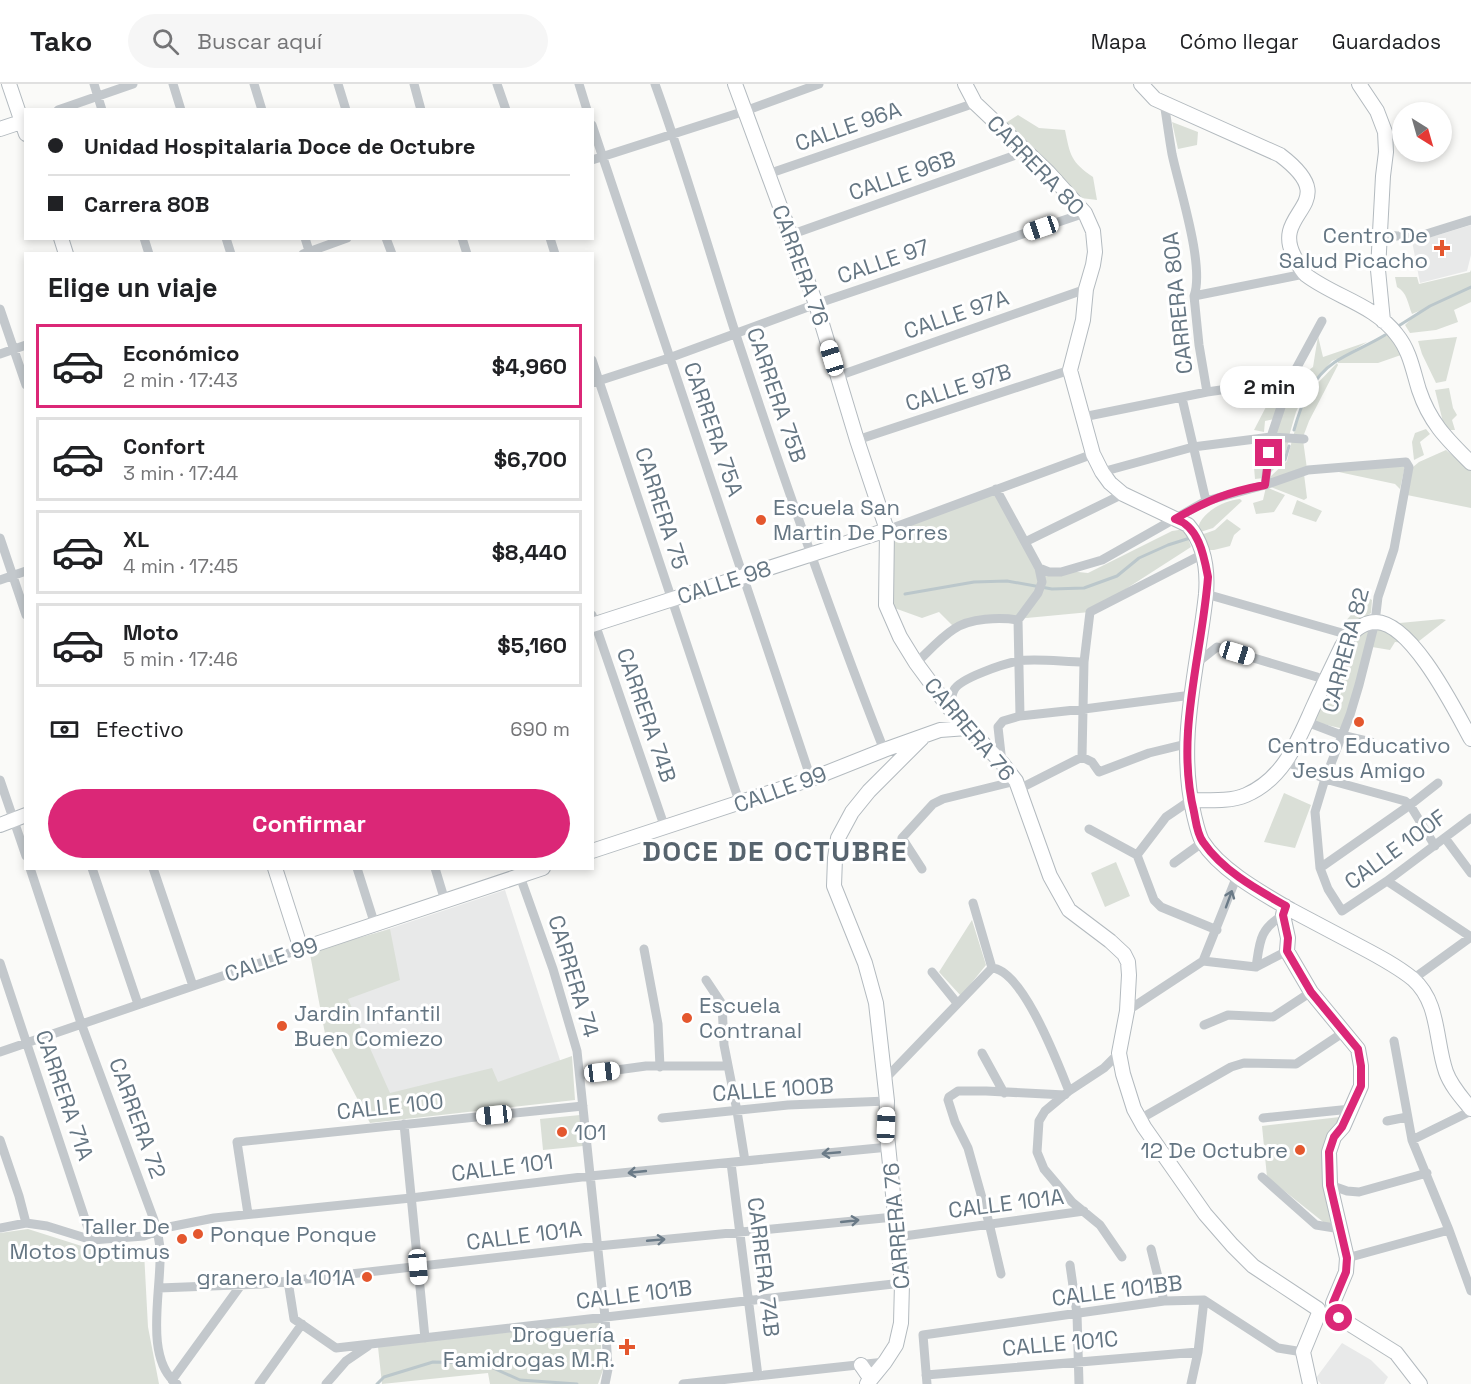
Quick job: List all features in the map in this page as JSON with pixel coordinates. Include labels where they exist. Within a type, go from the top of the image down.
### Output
[{"type":"street","points":[[0,129],[24,126],[9,84]]},
{"type":"street","points":[[94,84],[101,108]]},
{"type":"street","points":[[64,108],[133,84]]},
{"type":"street","points":[[173,84],[181,108]]},
{"type":"street","points":[[254,84],[261,108]]},
{"type":"street","points":[[338,84],[345,108]]},
{"type":"street","points":[[414,84],[420,108]]},
{"type":"street","points":[[498,84],[505,108]]},
{"type":"street","points":[[579,84],[586,108]]},
{"type":"street","name":"CARRERA 75B","points":[[655,84],[810,554],[884,750]]},
{"type":"street","name":"CARRERA 76","points":[[735,84],[816,304],[887,530],[886,605],[916,663],[950,709],[1002,763],[1018,785],[1050,876],[1069,910],[1110,941],[1124,954],[1128,962],[1127,1011],[1119,1053],[1134,1109],[1140,1119],[1174,1173],[1232,1245],[1253,1266],[1304,1298],[1328,1309]]},
{"type":"street","points":[[594,159],[745,111],[819,84]]},
{"type":"street","name":"CARRERA 80","points":[[965,84],[975,103],[1027,151],[1085,213],[1093,231],[1095,252],[1086,289],[1083,320],[1070,370]]},
{"type":"street","points":[[1141,84],[1155,99],[1270,151],[1294,166],[1308,185],[1308,197],[1289,231],[1292,253],[1304,274],[1364,308],[1383,321],[1398,336],[1410,358],[1419,391],[1440,432],[1471,464]]},
{"type":"street","points":[[1359,84],[1377,111],[1385,132],[1386,152],[1378,270],[1383,321]]},
{"type":"street","name":"CALLE 96A","points":[[768,174],[975,103]]},
{"type":"street","name":"CARRERA 80A","points":[[1164,103],[1172,151],[1194,246],[1196,289],[1194,296],[1207,392]]},
{"type":"street","name":"CARRERA 75A","points":[[594,131],[811,779]]},
{"type":"street","name":"CALLE 96B","points":[[790,235],[1027,151]]},
{"type":"street","name":"CALLE 97","points":[[596,382],[816,304],[1085,213]]},
{"type":"street","points":[[1380,234],[1423,235],[1471,220]]},
{"type":"street","points":[[311,252],[342,240]]},
{"type":"street","points":[[1194,296],[1304,274]]},
{"type":"street","name":"CALLE 97A","points":[[838,376],[1086,289]]},
{"type":"street","points":[[0,309],[24,379]]},
{"type":"street","points":[[1039,568],[1049,572],[1061,572],[1102,560],[1206,501],[1265,485],[1271,437],[1290,380],[1322,321]]},
{"type":"street","points":[[0,354],[24,346]]},
{"type":"street","points":[[1070,370],[1093,454],[1102,472],[1110,483],[1123,494],[1184,522],[1193,531],[1203,554],[1208,577],[1186,744],[1187,776],[1191,800],[1203,842],[1238,876],[1284,911],[1390,963],[1413,979],[1422,989],[1435,1018],[1447,1073],[1454,1088],[1471,1110],[1412,1140]]},
{"type":"street","name":"CALLE 97B","points":[[857,440],[1070,370]]},
{"type":"street","points":[[1083,417],[1207,392],[1290,380]]},
{"type":"street","name":"CARRERA 75","points":[[596,382],[740,804]]},
{"type":"street","name":"CARRERA 80A","points":[[1182,398],[1206,501]]},
{"type":"street","points":[[1102,472],[1193,447],[1271,437],[1304,439]]},
{"type":"street","name":"CALLE 98","points":[[594,621],[671,599],[887,530],[1093,454]]},
{"type":"street","name":"CARRERA 82","points":[[1265,485],[1308,470],[1406,462],[1409,467],[1394,549],[1378,597],[1375,622],[1359,685],[1324,779],[1316,812],[1320,868],[1328,889],[1342,912]]},
{"type":"street","points":[[996,489],[1039,568],[1042,582],[1038,593],[1018,620],[1020,716]]},
{"type":"street","points":[[1024,542],[1123,494]]},
{"type":"street","points":[[0,538],[24,609]]},
{"type":"street","points":[[1082,757],[1084,662],[1090,612],[1203,554]]},
{"type":"street","points":[[0,580],[24,573]]},
{"type":"street","points":[[1206,594],[1349,635]]},
{"type":"street","points":[[916,663],[956,627],[1005,618],[1018,620]]},
{"type":"street","name":"CARRERA 74B","points":[[594,621],[665,828]]},
{"type":"street","points":[[1137,855],[1166,817],[1191,800],[1221,800],[1245,796],[1268,783],[1287,762],[1342,645],[1349,635],[1375,622],[1391,627],[1423,657],[1471,739]]},
{"type":"street","points":[[1198,662],[1217,647],[1317,677]]},
{"type":"street","points":[[950,709],[957,686],[975,676],[1019,661],[1084,662]]},
{"type":"street","points":[[1002,763],[998,727],[1003,721],[1020,716],[1192,695]]},
{"type":"street","points":[[1307,722],[1341,735],[1371,742]]},
{"type":"street","name":"CALLE 99","points":[[594,849],[740,804],[940,730],[967,728]]},
{"type":"street","name":"CARRERA 76","points":[[867,1384],[896,1345],[900,1332],[902,1283],[886,1125],[885,1079],[876,1003],[865,963],[834,886],[834,858],[838,838],[852,812],[869,791],[922,738]]},
{"type":"street","points":[[1082,757],[1092,762],[1099,772],[1149,753],[1186,744]]},
{"type":"street","points":[[922,869],[903,838],[933,804],[943,799],[1018,785],[1082,757]]},
{"type":"street","points":[[1287,762],[1324,779],[1405,801],[1410,805],[1435,846]]},
{"type":"street","points":[[0,780],[24,850]]},
{"type":"street","points":[[1320,868],[1438,783]]},
{"type":"street","name":"CALLE 100F","points":[[1342,912],[1471,818]]},
{"type":"street","points":[[1089,829],[1137,855],[1157,904],[1217,930]]},
{"type":"street","points":[[1445,838],[1471,873]]},
{"type":"street","points":[[1174,863],[1203,842]]},
{"type":"street","name":"CARRERA 72","points":[[31,870],[81,1023],[154,1220],[160,1253],[157,1343],[164,1371],[175,1382]]},
{"type":"street","points":[[94,870],[138,1004]]},
{"type":"street","points":[[154,870],[193,986]]},
{"type":"street","points":[[277,870],[301,949]]},
{"type":"street","points":[[358,870],[375,925]]},
{"type":"street","points":[[436,870],[445,901]]},
{"type":"street","name":"CALLE 99","points":[[0,1052],[445,901],[519,872]]},
{"type":"street","name":"CARRERA 74","points":[[519,872],[539,927],[577,1051],[605,1317],[608,1369],[605,1384]]},
{"type":"street","points":[[1127,1011],[1203,961],[1238,876]]},
{"type":"street","points":[[1387,881],[1471,937],[1413,979]]},
{"type":"street","points":[[973,903],[992,968]]},
{"type":"street","points":[[1284,911],[1288,938],[1287,951],[1311,992],[1358,1049],[1361,1066],[1361,1086],[1342,1127],[1334,1137],[1329,1152],[1330,1185],[1347,1258],[1346,1272],[1328,1309],[1309,1332],[1303,1352],[1310,1384]]},
{"type":"street","points":[[1256,967],[1264,930],[1284,911]]},
{"type":"street","points":[[644,949],[658,1024],[660,1067]]},
{"type":"street","points":[[1203,961],[1256,967],[1287,951]]},
{"type":"street","name":"CARRERA 71A","points":[[0,963],[92,1239]]},
{"type":"street","points":[[885,1079],[992,968]]},
{"type":"street","points":[[992,968],[997,968],[1008,975],[1027,999],[1049,1043],[1067,1093]]},
{"type":"street","points":[[932,972],[957,1004]]},
{"type":"street","points":[[706,980],[722,1004],[724,1045],[745,1161]]},
{"type":"street","points":[[1204,1024],[1227,1015],[1273,1017],[1311,992]]},
{"type":"street","points":[[1140,1119],[1231,1067],[1244,1063],[1296,1064],[1344,1032]]},
{"type":"street","points":[[1394,1041],[1412,1140],[1427,1173],[1471,1291]]},
{"type":"street","points":[[982,1053],[1004,1093]]},
{"type":"street","points":[[1119,1053],[1104,1068],[1045,1111],[1039,1121],[1037,1152],[1044,1169],[1072,1202],[1100,1226],[1122,1257]]},
{"type":"street","points":[[580,1075],[646,1066],[728,1066]]},
{"type":"street","points":[[1001,1274],[968,1148],[948,1105],[950,1096],[958,1091],[986,1090],[1004,1093],[1067,1093]]},
{"type":"street","name":"CALLE 100B","points":[[662,1118],[788,1105],[887,1101]]},
{"type":"street","name":"CALLE 100","points":[[248,1214],[237,1142],[583,1107]]},
{"type":"street","points":[[1263,1118],[1351,1109]]},
{"type":"street","points":[[1388,1121],[1407,1117]]},
{"type":"street","points":[[404,1124],[425,1338]]},
{"type":"street","points":[[0,1140],[26,1223]]},
{"type":"street","name":"CALLE 101","points":[[157,1232],[169,1227],[214,1218],[248,1214],[411,1198],[590,1176],[889,1148]]},
{"type":"street","name":"CARRERA 74B","points":[[731,1163],[758,1376]]},
{"type":"street","points":[[1330,1185],[1347,1191],[1359,1192],[1427,1173]]},
{"type":"street","points":[[1262,1177],[1316,1225],[1341,1229]]},
{"type":"street","name":"CALLE 101A","points":[[897,1237],[1084,1211]]},
{"type":"street","name":"CALLE 101A","points":[[159,1288],[288,1281],[598,1246],[894,1217]]},
{"type":"street","points":[[0,1228],[26,1223],[92,1239],[144,1236],[157,1232]]},
{"type":"street","points":[[1347,1258],[1449,1230]]},
{"type":"street","points":[[1151,1249],[1164,1301]]},
{"type":"street","points":[[1070,1265],[1077,1314],[1079,1384]]},
{"type":"street","points":[[259,1384],[302,1324],[294,1319],[288,1281]]},
{"type":"street","name":"CALLE 101B","points":[[302,1324],[336,1348],[902,1283]]},
{"type":"street","points":[[175,1382],[241,1285]]},
{"type":"street","points":[[1191,1384],[1198,1352],[1204,1300]]},
{"type":"street","name":"CALLE 101BB","points":[[926,1379],[923,1335],[1164,1301],[1204,1300],[1278,1348],[1303,1352]]},
{"type":"street","points":[[1328,1309],[1396,1353],[1420,1384]]},
{"type":"street","name":"CALLE 101B","points":[[326,1384],[346,1361],[370,1344]]},
{"type":"street","name":"CALLE 101C","points":[[926,1379],[1078,1361],[1198,1352]]},
{"type":"street","points":[[683,1384],[885,1362]]},
{"type":"street","points":[[861,1365],[870,1378],[867,1384]]},
{"type":"shaded area","points":[[1018,115],[1039,128],[1065,130],[1073,157],[1080,167],[1093,177],[1097,200],[1081,198],[1004,124]]},
{"type":"shaded area","points":[[1172,122],[1198,132],[1197,145],[1178,149]]},
{"type":"shaded area","name":"Centro De Salud Picacho","points":[[1471,225],[1471,255],[1467,271],[1420,283],[1412,241]]},
{"type":"shaded area","points":[[1471,270],[1471,302],[1454,310],[1458,322],[1436,330],[1410,333],[1405,325],[1419,311],[1412,314],[1405,295],[1397,287],[1395,277],[1417,277],[1419,284]]},
{"type":"shaded area","points":[[1389,332],[1394,337],[1401,355],[1378,363],[1338,363],[1337,359],[1332,361],[1307,389],[1296,412],[1289,436],[1274,435],[1294,381],[1313,367],[1318,336],[1323,357],[1367,342],[1339,359]]},
{"type":"shaded area","points":[[1457,337],[1446,381],[1436,383],[1418,341]]},
{"type":"shaded area","points":[[1337,363],[1303,437],[1293,437],[1300,412],[1311,390]]},
{"type":"shaded area","points":[[1285,384],[1274,419],[1265,421],[1264,432],[1254,430],[1268,403],[1272,387]]},
{"type":"shaded area","points":[[1449,388],[1453,408],[1457,415],[1452,420],[1455,430],[1444,426],[1435,390]]},
{"type":"shaded area","points":[[1426,429],[1430,434],[1420,442],[1424,455],[1414,460],[1412,442],[1415,433]]},
{"type":"shaded area","points":[[1272,439],[1289,440],[1284,459],[1268,475]]},
{"type":"shaded area","points":[[1269,440],[1264,478],[1255,479],[1252,443]]},
{"type":"shaded area","points":[[1292,440],[1303,440],[1307,469],[1267,484],[1268,479],[1287,461]]},
{"type":"shaded area","points":[[1446,450],[1471,470],[1471,508],[1407,495],[1413,467]]},
{"type":"shaded area","points":[[1405,466],[1400,489],[1395,484],[1334,471]]},
{"type":"shaded area","points":[[1304,474],[1307,498],[1304,500],[1268,486]]},
{"type":"shaded area","points":[[1266,487],[1285,495],[1274,512],[1256,514],[1253,503],[1263,500]]},
{"type":"shaded area","points":[[996,489],[1039,568],[1088,573],[1172,531],[1185,529],[1191,547],[1090,612],[952,625],[939,612],[922,618],[886,605],[887,530]]},
{"type":"shaded area","points":[[1240,499],[1242,501],[1213,528],[1197,533],[1198,526],[1206,514],[1226,502]]},
{"type":"shaded area","points":[[1297,500],[1322,511],[1316,522],[1292,514]]},
{"type":"shaded area","points":[[1227,519],[1241,529],[1234,535],[1230,546],[1206,550],[1198,536],[1215,530]]},
{"type":"shaded area","points":[[1367,597],[1372,600],[1371,613],[1349,627],[1343,624]]},
{"type":"shaded area","points":[[1446,620],[1414,645],[1389,624]]},
{"type":"shaded area","points":[[1377,626],[1406,643],[1395,642],[1390,650],[1372,647]]},
{"type":"shaded area","points":[[1372,628],[1344,729],[1310,721],[1327,683],[1338,685],[1338,682],[1328,680],[1345,649],[1357,637]]},
{"type":"shaded area","points":[[1284,793],[1311,805],[1295,848],[1264,842]]},
{"type":"shaded area","points":[[1116,862],[1130,896],[1105,907],[1091,873]]},
{"type":"shaded area","points":[[505,890],[569,1088],[393,1109],[326,950]]},
{"type":"shaded area","points":[[972,920],[986,965],[961,996],[939,972]]},
{"type":"shaded area","points":[[390,929],[400,980],[348,999],[390,1093],[492,1068],[498,1082],[572,1056],[575,1100],[370,1123],[326,1039],[310,954]]},
{"type":"shaded area","name":"101","points":[[580,1115],[583,1146],[543,1150],[540,1119]]},
{"type":"shaded area","name":"12 De Octubre","points":[[1340,1117],[1326,1146],[1322,1171],[1332,1229],[1267,1177],[1262,1126]]},
{"type":"shaded area","points":[[28,1229],[91,1249],[144,1252],[148,1327],[159,1384],[0,1384],[0,1233]]},
{"type":"shaded area","points":[[599,1322],[603,1370],[598,1384],[490,1384],[488,1373],[382,1384],[378,1347]]},
{"type":"shaded area","points":[[1342,1343],[1371,1360],[1388,1377],[1384,1384],[1321,1384],[1316,1378]]},
{"type":"waterway","points":[[1400,325],[1430,306],[1471,287]]},
{"type":"waterway","points":[[1294,430],[1308,393],[1319,376],[1341,358],[1385,335]]},
{"type":"waterway","points":[[1285,460],[1289,446]]},
{"type":"waterway","points":[[905,594],[974,582],[1007,581],[1052,589],[1084,588],[1117,576],[1139,558],[1190,538]]},
{"type":"waterway","points":[[377,1384],[384,1377],[433,1362],[482,1363],[520,1380],[577,1384]]},
{"type":"place","name":"Centro De Salud Picacho","points":[[1442,248]]},
{"type":"place","name":"Escuela San Martin De Porres","points":[[761,520]]},
{"type":"place","name":"Centro Educativo Jesus Amigo","points":[[1359,722]]},
{"type":"place","name":"Escuela Contranal","points":[[687,1018]]},
{"type":"place","name":"Jardin Infantil Buen Comiezo","points":[[282,1026]]},
{"type":"place","name":"101","points":[[562,1132]]},
{"type":"place","name":"12 De Octubre","points":[[1300,1150]]},
{"type":"place","name":"Ponque Ponque","points":[[198,1234]]},
{"type":"place","name":"Taller De Motos Optimus","points":[[182,1239]]},
{"type":"place","name":"granero la 101A","points":[[367,1277]]},
{"type":"place","name":"Droguería Famidrogas M.R.","points":[[627,1347]]},
{"type":"district","name":"DOCE DE OCTUBRE","points":[[775,851]]},
{"type":"route","points":[[1269,453],[1265,485],[1206,501],[1175,519],[1184,522],[1193,531],[1203,554],[1208,577],[1186,744],[1187,776],[1195,818],[1203,842],[1238,876],[1286,906],[1283,915],[1288,938],[1287,951],[1311,992],[1358,1049],[1361,1086],[1342,1127],[1334,1137],[1329,1152],[1330,1185],[1347,1258],[1346,1272],[1333,1303],[1339,1318]]}]
